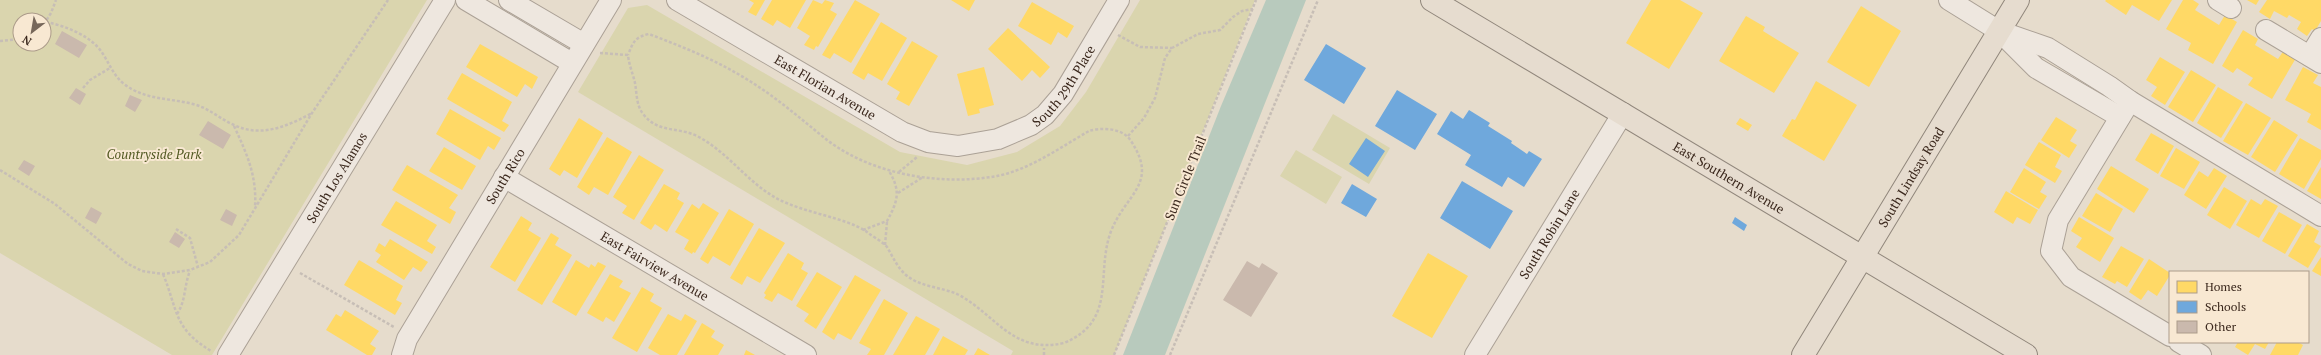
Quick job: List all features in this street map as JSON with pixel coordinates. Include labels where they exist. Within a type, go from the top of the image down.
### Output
[{"type":"main road","name":"East Southern Avenue","points":[[1432,0],[2026,355]]},
{"type":"main road","name":"South Lindsay Road","points":[[1803,355],[2018,0]]},
{"type":"street","name":"South Los Alamos","points":[[221,354],[445,0]]},
{"type":"street","points":[[466,0],[578,54]]},
{"type":"street","points":[[509,0],[578,54]]},
{"type":"street","name":"South Rico","points":[[402,354],[407,339],[611,0]]},
{"type":"street","name":"East Florian Avenue","points":[[677,0],[915,138],[958,146],[983,142]]},
{"type":"street","points":[[1949,0],[1999,32],[2048,48],[2109,86],[2125,109],[2321,216]]},
{"type":"street","name":"South 29th Place","points":[[983,142],[1022,130],[1050,109],[1063,94],[1114,2]]},
{"type":"street","points":[[2266,30],[2316,60],[2321,38]]},
{"type":"street","points":[[2125,109],[2058,220],[2051,251],[2071,276],[2169,335]]},
{"type":"street","name":"South Robin Lane","points":[[1475,355],[1623,113]]},
{"type":"street","name":"East Fairview Avenue","points":[[504,177],[806,355]]},
{"type":"street","points":[[2181,343],[2200,355]]},
{"type":"path","points":[[50,12],[56,0]]},
{"type":"path","points":[[0,170],[55,204],[128,264],[142,271],[163,274],[190,270],[210,262],[239,235],[312,113],[388,0]]},
{"type":"path","name":"Sun Circle Trail","points":[[1114,355],[1256,0]]},
{"type":"path","points":[[1170,355],[1318,0]]},
{"type":"path","points":[[1128,136],[1144,118],[1155,98],[1165,58],[1172,48],[1198,34],[1220,30],[1233,17],[1242,11],[1253,10]]},
{"type":"path","points":[[52,24],[63,25],[91,41],[103,54],[110,68],[123,83],[140,94],[193,104],[206,108],[234,126],[249,130],[284,128],[312,113]]},
{"type":"path","points":[[649,34],[707,57],[783,103],[839,147],[889,170],[923,177],[971,178],[998,176],[1024,166],[1089,130],[1099,128],[1111,129],[1128,136],[1143,161],[1142,174],[1137,189],[1127,202],[1110,234],[1104,256],[1103,295],[1100,308],[1091,324],[1076,336],[1063,343],[1044,348],[1024,345],[1002,333],[974,305],[957,295],[918,282],[906,275],[897,265],[885,245],[864,230],[806,212],[779,200],[750,180],[713,146],[695,135],[663,129],[652,123],[643,115],[637,103],[628,55],[634,40],[640,36],[649,34]]},
{"type":"path","points":[[1117,34],[1140,47],[1172,48]]},
{"type":"path","points":[[0,40],[12,39]]},
{"type":"path","points":[[578,54],[606,53],[628,55]]},
{"type":"path","points":[[84,88],[90,80],[110,68]]},
{"type":"path","points":[[234,126],[251,163],[256,184],[255,208]]},
{"type":"path","points":[[885,245],[887,222],[894,208],[898,193],[896,182],[889,170]]},
{"type":"path","points":[[898,193],[923,177]]},
{"type":"path","points":[[864,230],[887,222]]},
{"type":"path","points":[[176,229],[190,238],[198,267]]},
{"type":"path","points":[[177,314],[183,305],[186,281],[190,270]]},
{"type":"path","points":[[300,273],[376,315],[396,329]]},
{"type":"path","points":[[163,274],[169,288],[171,303],[182,327],[191,337],[221,354]]},
{"type":"path","points":[[1044,348],[1044,355]]},
{"type":"green space","name":"Countryside Park","points":[[0,0],[427,0],[212,355],[172,355],[0,253]]},
{"type":"green space","points":[[1140,0],[1255,0],[1114,355],[1011,355],[1013,351],[578,92],[628,8],[647,5],[900,152],[967,165],[1017,152],[1060,126],[1086,92]]},
{"type":"green space","points":[[1333,114],[1390,148],[1369,184],[1312,150]]},
{"type":"green space","points":[[1296,150],[1342,177],[1326,204],[1280,176]]},
{"type":"shaded area","points":[[1266,0],[1306,0],[1165,355],[1123,355],[1221,106]]},
{"type":"building: Homes","points":[[749,0],[765,0],[756,16],[748,12],[754,3]]},
{"type":"building: Homes","points":[[772,0],[806,0],[790,28],[777,20],[773,26],[761,19]]},
{"type":"building: Homes","points":[[813,0],[822,4],[825,0],[834,3],[830,10],[837,14],[818,47],[816,46],[814,50],[804,45],[810,36],[797,28]]},
{"type":"building: Homes","points":[[855,0],[880,14],[851,63],[834,53],[830,59],[822,55]]},
{"type":"building: Homes","points":[[951,0],[975,0],[969,11]]},
{"type":"building: Homes","points":[[1651,0],[1680,0],[1703,13],[1669,69],[1626,43]]},
{"type":"building: Homes","points":[[2172,0],[2159,21],[2132,5],[2126,15],[2105,1]]},
{"type":"building: Homes","points":[[2183,0],[2193,0],[2199,4],[2195,10],[2219,25],[2225,15],[2237,22],[2213,64],[2188,50],[2191,43],[2166,29]]},
{"type":"building: Homes","points":[[2247,0],[2259,0],[2256,5]]},
{"type":"building: Homes","points":[[2267,0],[2321,0],[2321,21],[2315,31],[2312,29],[2307,36],[2297,29],[2301,22],[2289,15],[2287,18],[2274,11],[2270,19],[2259,12]]},
{"type":"building: Homes","points":[[1032,2],[1074,26],[1067,38],[1058,32],[1051,45],[1018,26]]},
{"type":"building: Homes","points":[[1861,6],[1901,31],[1869,87],[1827,62]]},
{"type":"building: Homes","points":[[1746,16],[1765,27],[1763,31],[1799,53],[1774,93],[1719,61]]},
{"type":"building: Homes","points":[[881,22],[907,38],[882,81],[868,73],[864,80],[852,73]]},
{"type":"building: Homes","points":[[1008,28],[1050,67],[1040,78],[1032,70],[1022,81],[988,49]]},
{"type":"building: Homes","points":[[2243,30],[2258,39],[2255,45],[2278,59],[2284,50],[2296,58],[2272,99],[2248,85],[2253,78],[2237,68],[2233,73],[2222,66]]},
{"type":"building: Homes","points":[[912,41],[938,56],[909,106],[896,99],[900,92],[887,84]]},
{"type":"building: Homes","points":[[480,44],[538,77],[532,89],[525,84],[517,97],[466,67]]},
{"type":"building: Homes","points":[[2160,57],[2185,72],[2165,105],[2151,96],[2157,87],[2146,80]]},
{"type":"building: Homes","points":[[984,67],[994,105],[979,109],[980,113],[968,116],[957,74]]},
{"type":"building: Homes","points":[[2303,67],[2318,75],[2313,83],[2321,87],[2321,130],[2307,122],[2311,114],[2285,100]]},
{"type":"building: Homes","points":[[2191,70],[2216,85],[2193,122],[2168,107]]},
{"type":"building: Homes","points":[[462,73],[512,102],[502,121],[509,125],[504,132],[447,99]]},
{"type":"building: Homes","points":[[1816,81],[1857,105],[1824,161],[1782,136],[1792,119],[1795,120]]},
{"type":"building: Homes","points":[[2218,87],[2243,102],[2221,138],[2197,123]]},
{"type":"building: Homes","points":[[2246,103],[2271,118],[2248,155],[2223,141]]},
{"type":"building: Homes","points":[[450,109],[501,138],[494,150],[488,146],[480,160],[436,134]]},
{"type":"building: Homes","points":[[2056,117],[2077,130],[2070,141],[2077,145],[2069,158],[2041,140]]},
{"type":"building: Homes","points":[[579,118],[603,133],[577,178],[564,170],[560,176],[549,169]]},
{"type":"building: Homes","points":[[1740,118],[1752,125],[1748,131],[1736,124]]},
{"type":"building: Homes","points":[[2274,120],[2298,135],[2275,172],[2251,157]]},
{"type":"building: Homes","points":[[2151,133],[2174,146],[2158,174],[2135,160]]},
{"type":"building: Homes","points":[[607,137],[632,152],[608,195],[594,187],[589,195],[577,187]]},
{"type":"building: Homes","points":[[2300,138],[2321,150],[2321,159],[2304,189],[2279,174]]},
{"type":"building: Homes","points":[[2039,142],[2061,155],[2055,167],[2062,171],[2055,183],[2025,165]]},
{"type":"building: Homes","points":[[444,147],[476,166],[462,190],[429,171]]},
{"type":"building: Homes","points":[[2176,148],[2200,162],[2184,189],[2160,176]]},
{"type":"building: Homes","points":[[639,155],[664,170],[634,220],[622,213],[627,206],[613,197]]},
{"type":"building: Homes","points":[[407,165],[458,195],[449,208],[456,212],[450,224],[392,190]]},
{"type":"building: Homes","points":[[2111,166],[2149,189],[2134,213],[2097,189]]},
{"type":"building: Homes","points":[[2321,167],[2321,199],[2307,191]]},
{"type":"building: Homes","points":[[2024,168],[2046,182],[2040,192],[2047,196],[2039,209],[2010,192]]},
{"type":"building: Homes","points":[[2214,168],[2227,176],[2206,209],[2184,195],[2199,171],[2208,177]]},
{"type":"building: Homes","points":[[664,184],[680,193],[677,199],[684,203],[667,232],[655,224],[651,230],[640,223]]},
{"type":"building: Homes","points":[[2224,187],[2247,201],[2230,229],[2207,215]]},
{"type":"building: Homes","points":[[2006,191],[2038,210],[2030,224],[2017,217],[2013,224],[1994,212]]},
{"type":"building: Homes","points":[[2096,193],[2123,209],[2110,232],[2082,216]]},
{"type":"building: Homes","points":[[2251,199],[2261,205],[2265,199],[2278,206],[2259,238],[2236,225]]},
{"type":"building: Homes","points":[[396,201],[437,225],[427,241],[436,247],[432,254],[381,225]]},
{"type":"building: Homes","points":[[703,203],[719,213],[695,253],[693,252],[692,254],[684,249],[689,240],[675,232],[692,204],[699,209]]},
{"type":"building: Homes","points":[[729,209],[754,224],[730,266],[713,256],[708,264],[700,259]]},
{"type":"building: Homes","points":[[2279,212],[2302,225],[2285,254],[2262,241]]},
{"type":"building: Homes","points":[[521,216],[532,223],[528,230],[541,238],[515,282],[490,267]]},
{"type":"building: Homes","points":[[2079,217],[2114,238],[2100,262],[2076,247],[2082,238],[2071,231]]},
{"type":"building: Homes","points":[[2307,224],[2319,231],[2314,242],[2321,246],[2308,268],[2288,256]]},
{"type":"building: Homes","points":[[759,228],[785,243],[760,283],[747,276],[742,285],[730,278]]},
{"type":"building: Homes","points":[[551,233],[559,238],[555,245],[572,255],[542,305],[517,290]]},
{"type":"building: Homes","points":[[390,239],[428,262],[421,272],[413,267],[404,280],[376,262],[381,255],[375,251],[379,243],[385,247]]},
{"type":"building: Homes","points":[[2121,246],[2144,259],[2127,287],[2117,281],[2115,284],[2102,277]]},
{"type":"building: Homes","points":[[788,253],[804,263],[801,269],[808,273],[792,301],[778,293],[772,302],[764,298],[766,295],[764,293]]},
{"type":"building: Homes","points":[[1428,253],[1468,276],[1432,338],[1392,316]]},
{"type":"building: Homes","points":[[2321,257],[2321,276],[2312,271]]},
{"type":"building: Homes","points":[[2149,259],[2169,272],[2169,277],[2157,296],[2148,290],[2141,300],[2129,292]]},
{"type":"building: Homes","points":[[359,260],[403,286],[396,300],[402,303],[395,315],[344,285]]},
{"type":"building: Homes","points":[[576,260],[589,268],[591,264],[595,267],[598,262],[606,266],[576,316],[552,302]]},
{"type":"building: Homes","points":[[817,272],[842,287],[816,329],[804,321],[809,314],[796,306]]},
{"type":"building: Homes","points":[[610,274],[623,281],[619,287],[631,293],[614,322],[606,317],[603,322],[587,313]]},
{"type":"building: Homes","points":[[855,275],[881,290],[851,340],[838,333],[834,340],[822,332]]},
{"type":"building: Homes","points":[[642,287],[654,294],[650,301],[662,308],[637,352],[612,338]]},
{"type":"building: Homes","points":[[884,299],[908,313],[884,355],[867,355],[871,349],[859,343]]},
{"type":"building: Homes","points":[[345,310],[379,331],[370,344],[376,348],[372,355],[367,355],[326,330],[336,314],[341,317]]},
{"type":"building: Homes","points":[[668,314],[681,321],[685,314],[697,321],[677,355],[660,355],[648,348]]},
{"type":"building: Homes","points":[[916,316],[940,329],[925,355],[893,355]]},
{"type":"building: Homes","points":[[702,323],[715,331],[711,337],[724,345],[718,355],[684,355]]},
{"type":"building: Homes","points":[[943,336],[968,350],[965,355],[933,355]]},
{"type":"building: Homes","points":[[2237,343],[2268,343],[2265,349],[2255,344],[2248,355],[2235,347]]},
{"type":"building: Homes","points":[[2276,343],[2299,343],[2303,345],[2298,355],[2270,355]]},
{"type":"building: Homes","points":[[978,348],[990,355],[974,355]]},
{"type":"building: Homes","points":[[746,350],[755,355],[744,355]]},
{"type":"building: Schools","points":[[1326,44],[1366,68],[1344,104],[1304,80]]},
{"type":"building: Schools","points":[[1397,90],[1437,114],[1415,150],[1375,126]]},
{"type":"building: Schools","points":[[1469,110],[1490,123],[1488,126],[1512,141],[1511,143],[1527,154],[1529,151],[1542,159],[1524,187],[1508,177],[1502,187],[1465,165],[1471,155],[1437,134],[1451,111],[1463,119]]},
{"type":"building: Schools","points":[[1366,138],[1385,151],[1368,177],[1349,164]]},
{"type":"building: Schools","points":[[1462,181],[1513,211],[1490,249],[1440,218]]},
{"type":"building: Schools","points":[[1352,184],[1377,199],[1366,217],[1341,203]]},
{"type":"building: Schools","points":[[1735,217],[1747,225],[1744,231],[1732,223]]},
{"type":"building: Other","points":[[62,31],[87,45],[79,58],[55,44]]},
{"type":"building: Other","points":[[76,88],[86,94],[80,105],[69,98]]},
{"type":"building: Other","points":[[130,95],[142,100],[135,112],[125,106]]},
{"type":"building: Other","points":[[208,121],[231,135],[223,149],[199,135]]},
{"type":"building: Other","points":[[24,160],[35,166],[29,176],[18,169]]},
{"type":"building: Other","points":[[91,207],[102,213],[96,224],[85,218]]},
{"type":"building: Other","points":[[226,209],[237,215],[232,226],[220,220]]},
{"type":"building: Other","points":[[175,232],[185,239],[179,248],[169,242]]},
{"type":"building: Other","points":[[1247,261],[1259,268],[1262,263],[1278,273],[1251,317],[1223,300]]}]
